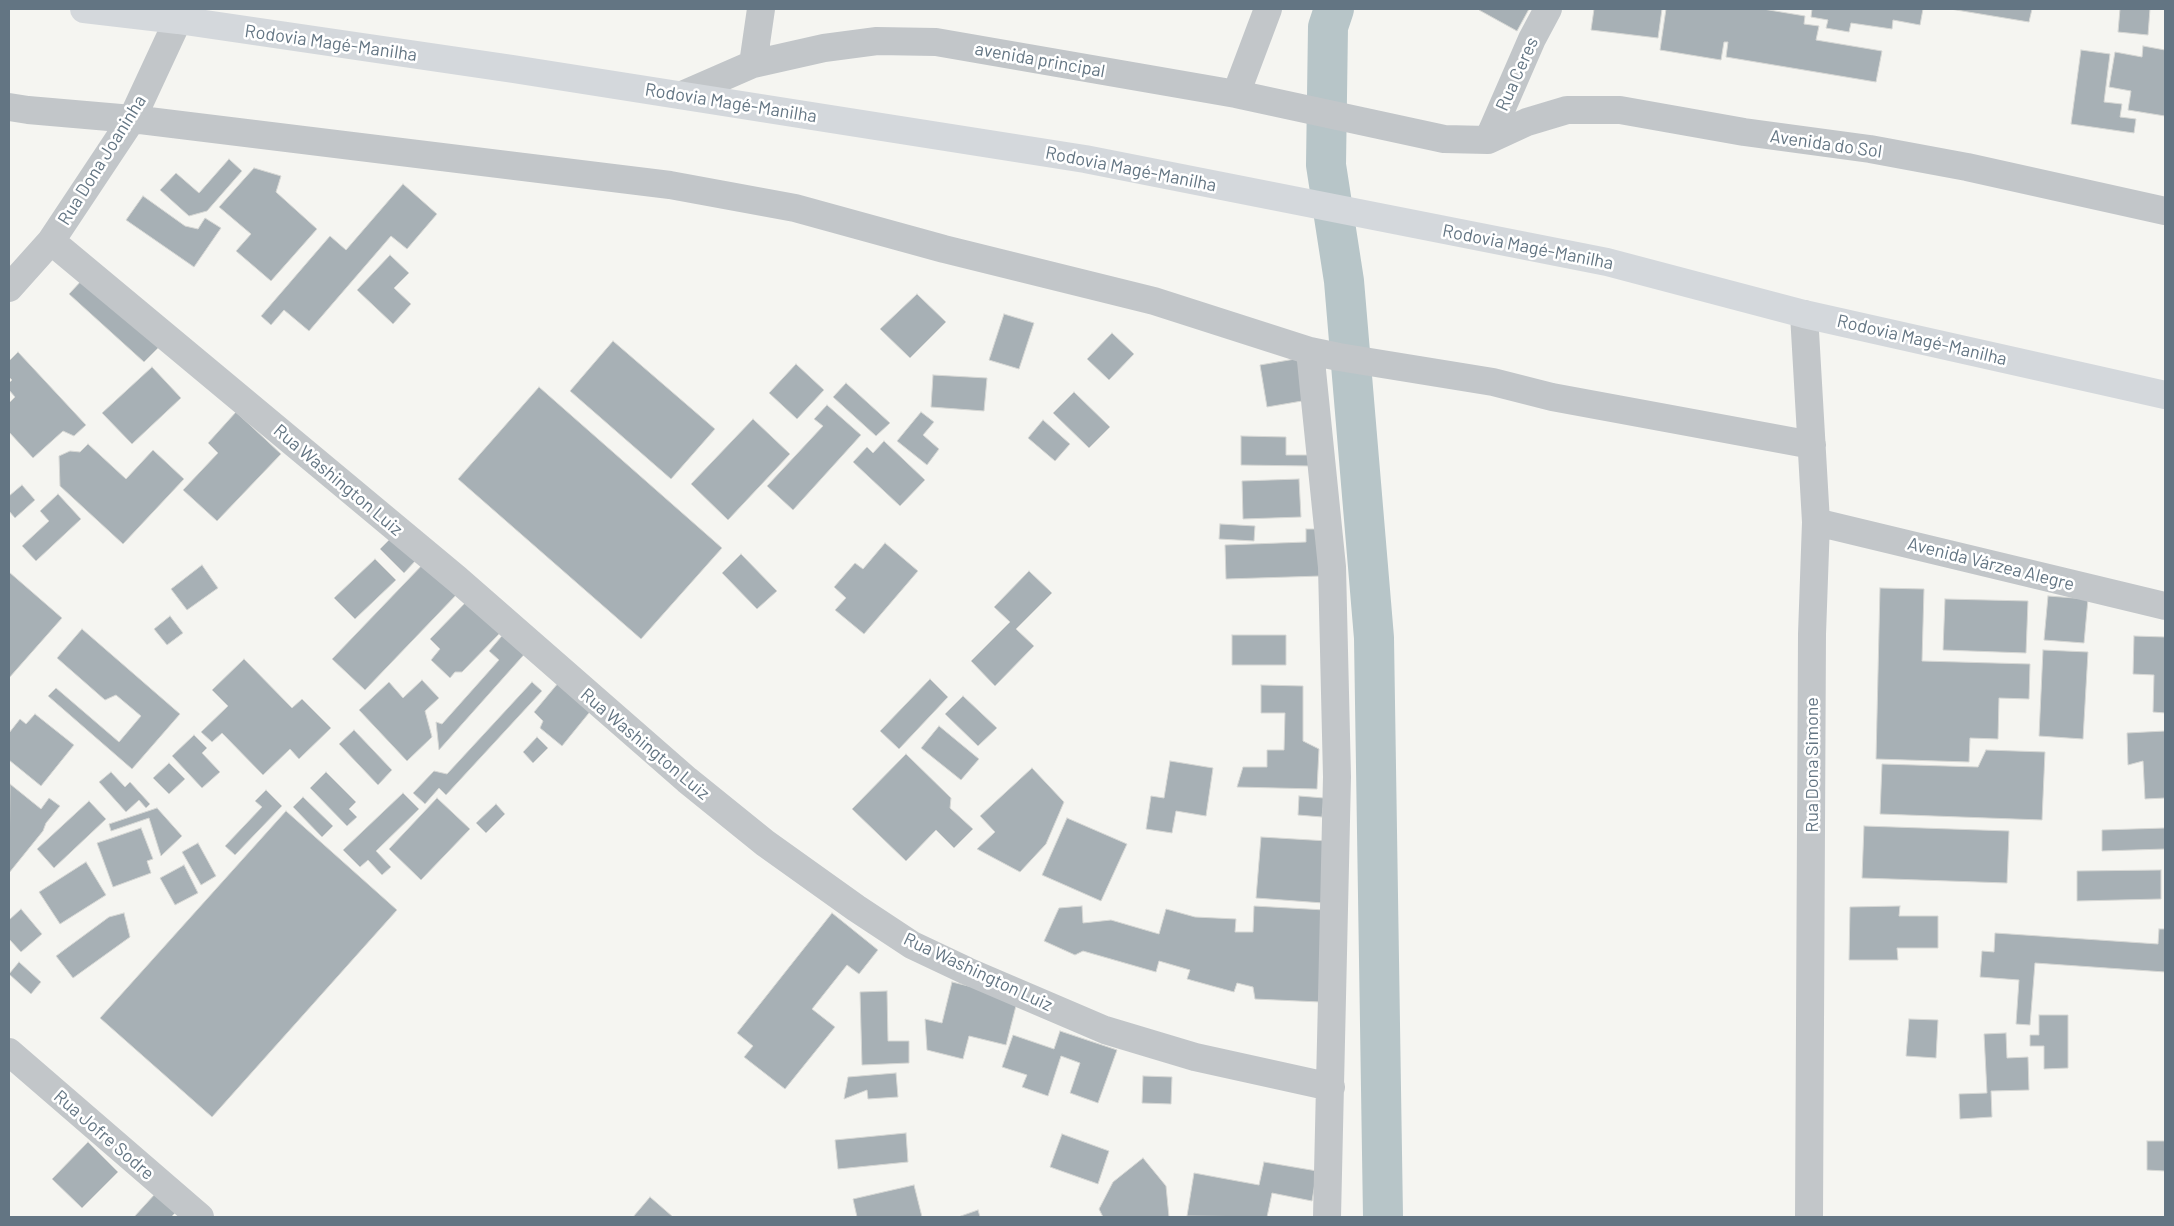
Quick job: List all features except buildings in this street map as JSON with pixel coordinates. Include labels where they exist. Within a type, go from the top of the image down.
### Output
[{"type":"highway","name":"Rodovia Magé-Manilha","points":[[84,9],[178,20],[1085,159],[1607,262],[1804,314],[2165,395]]},
{"type":"street","points":[[753,64],[761,9]]},
{"type":"street","points":[[1236,94],[1268,9]]},
{"type":"street","name":"Rua Ceres","points":[[1488,140],[1532,39],[1548,9]]},
{"type":"street","name":"Rua Dona Joaninha","points":[[9,288],[51,241],[132,119],[178,20]]},
{"type":"street","name":"avenida principal","points":[[682,96],[753,64],[824,48],[877,41],[936,42],[1236,94],[1444,139],[1488,140]]},
{"type":"street","points":[[9,107],[132,119],[670,186],[795,208],[944,249],[1154,302],[1310,351],[1493,382],[1552,397],[1812,445]]},
{"type":"street","name":"Avenida do Sol","points":[[1488,140],[1527,122],[1567,110],[1620,110],[1744,132],[1870,149],[1958,165],[2165,211]]},
{"type":"street","name":"Rua Washington Luiz","points":[[51,241],[457,579],[687,780],[765,843],[912,945],[967,971],[1106,1030],[1195,1057],[1331,1087]]},
{"type":"street","name":"Rua Dona Simone","points":[[1804,314],[1816,522],[1812,634],[1809,1217]]},
{"type":"street","points":[[1310,351],[1332,567],[1337,777],[1327,1217]]},
{"type":"street","name":"Avenida Várzea Alegre","points":[[1816,522],[2165,606]]},
{"type":"street","name":"Rua Jofre Sodre","points":[[9,1052],[200,1217]]},
{"type":"waterway","points":[[1334,9],[1328,27],[1326,165],[1344,281],[1374,638],[1383,1217]]}]
